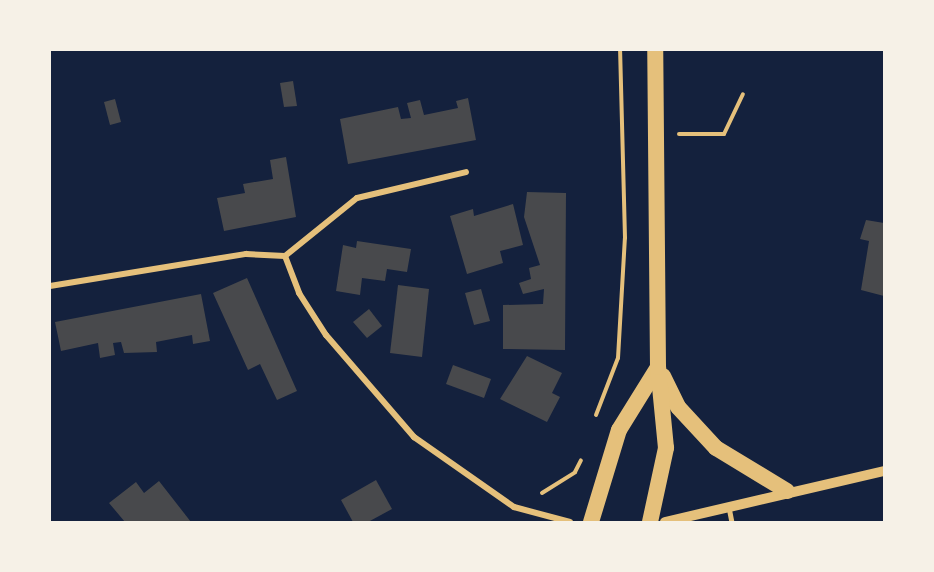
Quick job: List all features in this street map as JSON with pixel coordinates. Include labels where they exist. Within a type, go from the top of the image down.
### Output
[{"type":"highway","points":[[650,522],[666,448],[658,367],[658,135],[655,50]]},
{"type":"highway","points":[[658,367],[678,407],[716,448],[787,491]]},
{"type":"highway","points":[[591,522],[619,430],[658,367]]},
{"type":"street","points":[[50,286],[246,254],[285,256],[357,198],[465,172]]},
{"type":"street","points":[[285,256],[299,293],[326,334],[414,437],[529,515],[570,522]]},
{"type":"street","points":[[665,522],[787,491],[885,471]]},
{"type":"lane","points":[[729,507],[732,522]]},
{"type":"path","points":[[593,423],[618,358],[625,238],[620,50]]},
{"type":"path","points":[[658,135],[724,134],[744,94]]},
{"type":"path","points":[[529,515],[546,486],[560,484],[582,457]]},
{"type":"building","points":[[293,81],[297,106],[284,107],[280,83]]},
{"type":"building","points":[[468,98],[476,140],[348,164],[340,119],[398,107],[401,119],[411,118],[407,103],[420,100],[424,115],[458,108],[456,101]]},
{"type":"building","points":[[115,99],[121,122],[110,125],[104,102]]},
{"type":"building","points":[[286,157],[296,217],[224,231],[217,198],[245,193],[243,184],[273,179],[270,160]]},
{"type":"building","points":[[527,192],[566,193],[565,350],[503,349],[503,305],[543,304],[544,289],[523,294],[519,283],[531,279],[529,268],[540,265],[524,217]]},
{"type":"building","points":[[513,204],[523,245],[500,251],[503,263],[467,274],[450,216],[473,209],[474,216]]},
{"type":"building","points":[[866,220],[884,223],[884,296],[861,290],[869,241],[860,239]]},
{"type":"building","points":[[357,241],[411,249],[407,272],[387,269],[385,281],[362,278],[360,295],[336,291],[343,245],[356,248]]},
{"type":"building","points":[[247,278],[297,391],[277,400],[260,364],[248,370],[213,293]]},
{"type":"building","points":[[398,285],[429,289],[422,357],[390,353]]},
{"type":"building","points":[[481,289],[490,321],[474,325],[465,293]]},
{"type":"building","points":[[201,294],[210,341],[193,344],[192,335],[156,342],[157,352],[124,353],[121,342],[113,343],[115,355],[100,358],[98,343],[61,351],[55,322]]},
{"type":"building","points":[[369,309],[382,326],[367,338],[353,322]]},
{"type":"building","points":[[527,356],[562,373],[552,393],[560,397],[547,422],[500,399]]},
{"type":"building","points":[[453,365],[491,379],[484,398],[446,384]]},
{"type":"building","points":[[376,480],[392,509],[368,522],[353,522],[341,500]]},
{"type":"building","points":[[159,481],[191,522],[125,522],[109,503],[136,482],[144,493]]}]
